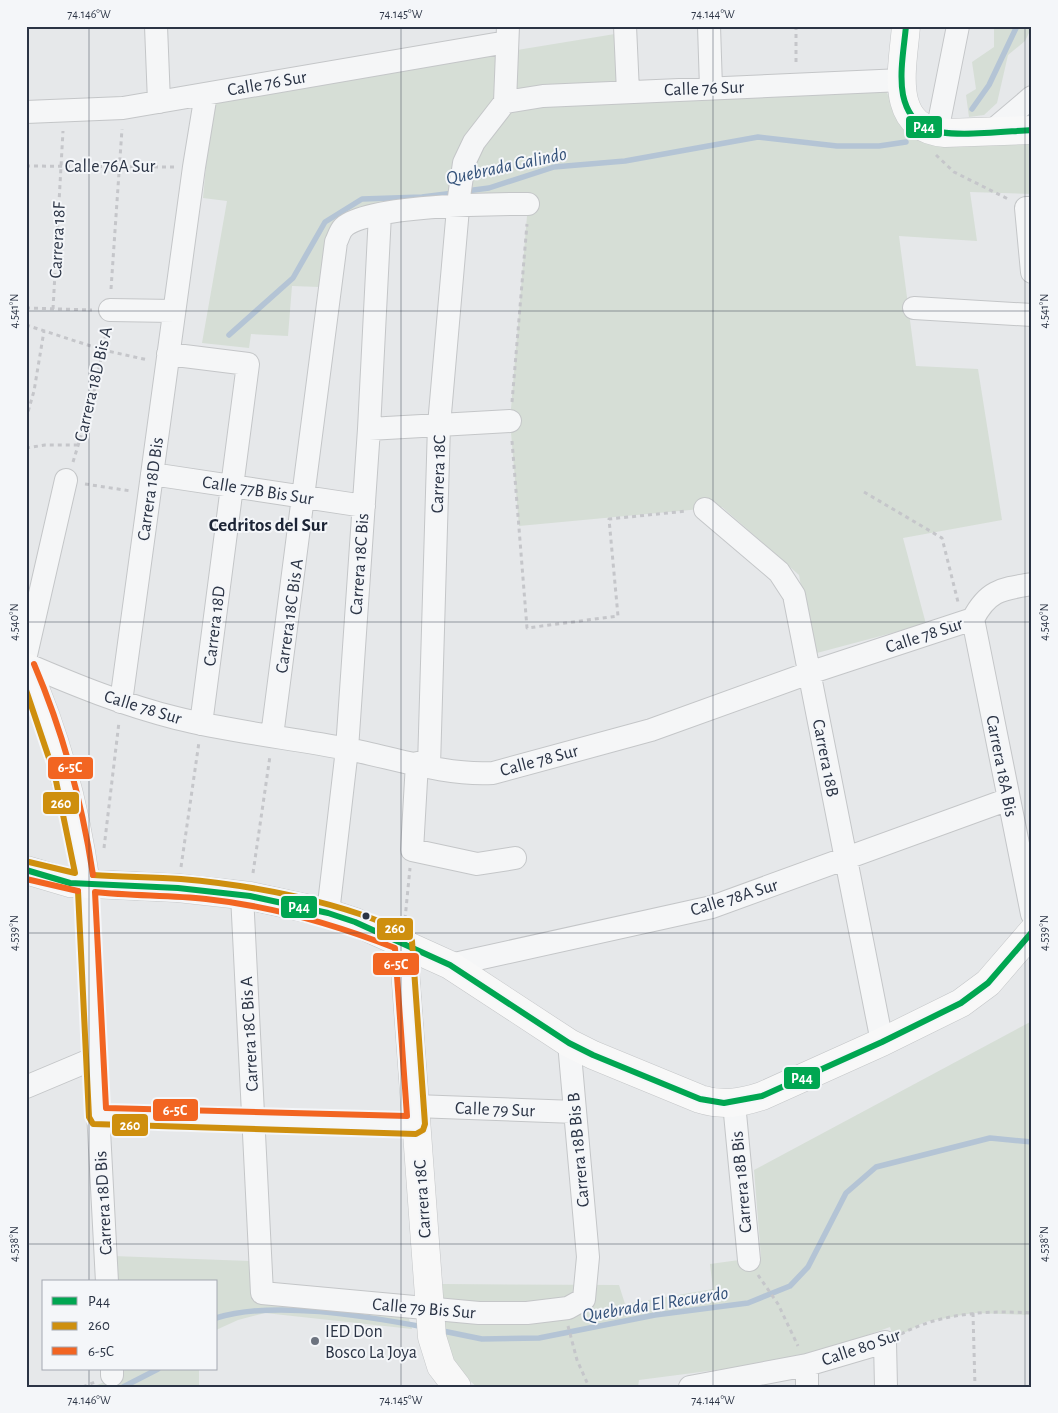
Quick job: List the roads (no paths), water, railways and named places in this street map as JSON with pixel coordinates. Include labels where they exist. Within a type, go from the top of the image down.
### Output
[{"type":"street","points":[[156,26],[160,102]]},
{"type":"street","points":[[625,26],[628,92]]},
{"type":"street","points":[[709,26],[711,88]]},
{"type":"street","points":[[906,26],[902,80],[904,102],[923,125],[992,131],[1032,130]]},
{"type":"street","points":[[923,125],[958,26]]},
{"type":"street","points":[[459,195],[464,163],[474,142],[506,102],[508,34]]},
{"type":"street","name":"Calle 76 Sur","points":[[26,112],[123,108],[206,94],[508,34]]},
{"type":"street","name":"Calle 76 Sur","points":[[506,102],[543,96],[902,80]]},
{"type":"street","name":"Carrera 18D Bis","points":[[121,702],[167,359],[206,94]]},
{"type":"street","points":[[992,131],[1032,97]]},
{"type":"street","points":[[380,214],[459,195],[528,204]]},
{"type":"street","name":"Carrera 18C","points":[[459,195],[439,425],[423,765],[412,850],[477,864],[515,858]]},
{"type":"street","points":[[1029,208],[1032,272]]},
{"type":"street","name":"Carrera 18C Bis A","points":[[272,736],[305,497],[336,242],[344,227],[358,220],[380,214]]},
{"type":"street","name":"Carrera 18C Bis","points":[[328,913],[347,749],[369,429],[380,214]]},
{"type":"street","points":[[914,308],[1032,315]]},
{"type":"street","points":[[110,310],[174,311]]},
{"type":"street","name":"Carrera 18D","points":[[167,359],[248,364],[201,724]]},
{"type":"street","points":[[369,429],[510,421]]},
{"type":"street","points":[[26,655],[66,480]]},
{"type":"street","name":"Calle 77B Bis Sur","points":[[150,484],[232,486],[364,506]]},
{"type":"street","name":"Carrera 18B","points":[[705,509],[779,572],[794,595],[882,1042]]},
{"type":"street","name":"Calle 78 Sur","points":[[26,666],[121,702],[201,724],[347,749],[474,774],[493,773],[651,730],[809,673],[968,621],[991,594],[1032,584]]},
{"type":"street","name":"Carrera 18A Bis","points":[[968,621],[1009,799],[1032,914]]},
{"type":"street","points":[[26,666],[53,740],[93,884]]},
{"type":"street","name":"Calle 78A Sur","points":[[450,965],[712,907],[846,860],[1009,799]]},
{"type":"street","points":[[26,870],[60,881],[178,888],[246,896],[328,913],[403,942],[450,965],[569,1042],[593,1055],[700,1099],[718,1104],[734,1104],[762,1096],[947,1011],[975,994],[1000,971],[1032,932]]},
{"type":"street","name":"Carrera 18D Bis","points":[[93,884],[95,1058],[107,1280]]},
{"type":"street","name":"Carrera 18C Bis A","points":[[246,896],[253,1121],[262,1293]]},
{"type":"street","name":"Carrera 18C","points":[[403,942],[431,1323],[441,1366],[458,1387]]},
{"type":"street","name":"Carrera 18B Bis B","points":[[569,1042],[588,1257],[584,1299]]},
{"type":"street","points":[[26,1088],[95,1058]]},
{"type":"street","name":"Carrera 18B Bis","points":[[734,1104],[748,1260]]},
{"type":"street","name":"Calle 79 Sur","points":[[98,1117],[253,1121],[575,1112]]},
{"type":"street","name":"Calle 79 Bis Sur","points":[[262,1293],[431,1323],[479,1313],[527,1313],[568,1308],[584,1299]]},
{"type":"street","name":"Calle 80 Sur","points":[[690,1387],[807,1376],[886,1342],[886,1387]]},
{"type":"waterway","name":"Quebrada Galindo","points":[[972,109],[989,85],[1017,26]]},
{"type":"waterway","name":"Quebrada Galindo","points":[[466,191],[489,188],[554,167],[625,161],[758,137],[837,146],[879,146],[906,142]]},
{"type":"waterway","name":"Quebrada Galindo","points":[[229,335],[293,278],[325,222],[362,199],[422,197],[454,193]]},
{"type":"waterway","name":"Quebrada El Recuerdo","points":[[438,1330],[482,1339],[539,1338],[655,1315],[748,1303],[790,1286],[808,1267],[846,1193],[876,1167],[990,1138],[1032,1142]]},
{"type":"waterway","name":"Quebrada El Recuerdo","points":[[218,1318],[265,1310],[292,1310],[375,1318],[424,1327]]},
{"type":"waterway","name":"Quebrada El Recuerdo","points":[[123,1387],[156,1370]]},
{"type":"place","name":"IED Don Bosco La Joya","points":[[315,1341]]},
{"type":"district","name":"Cedritos del Sur","points":[[268,524]]}]
